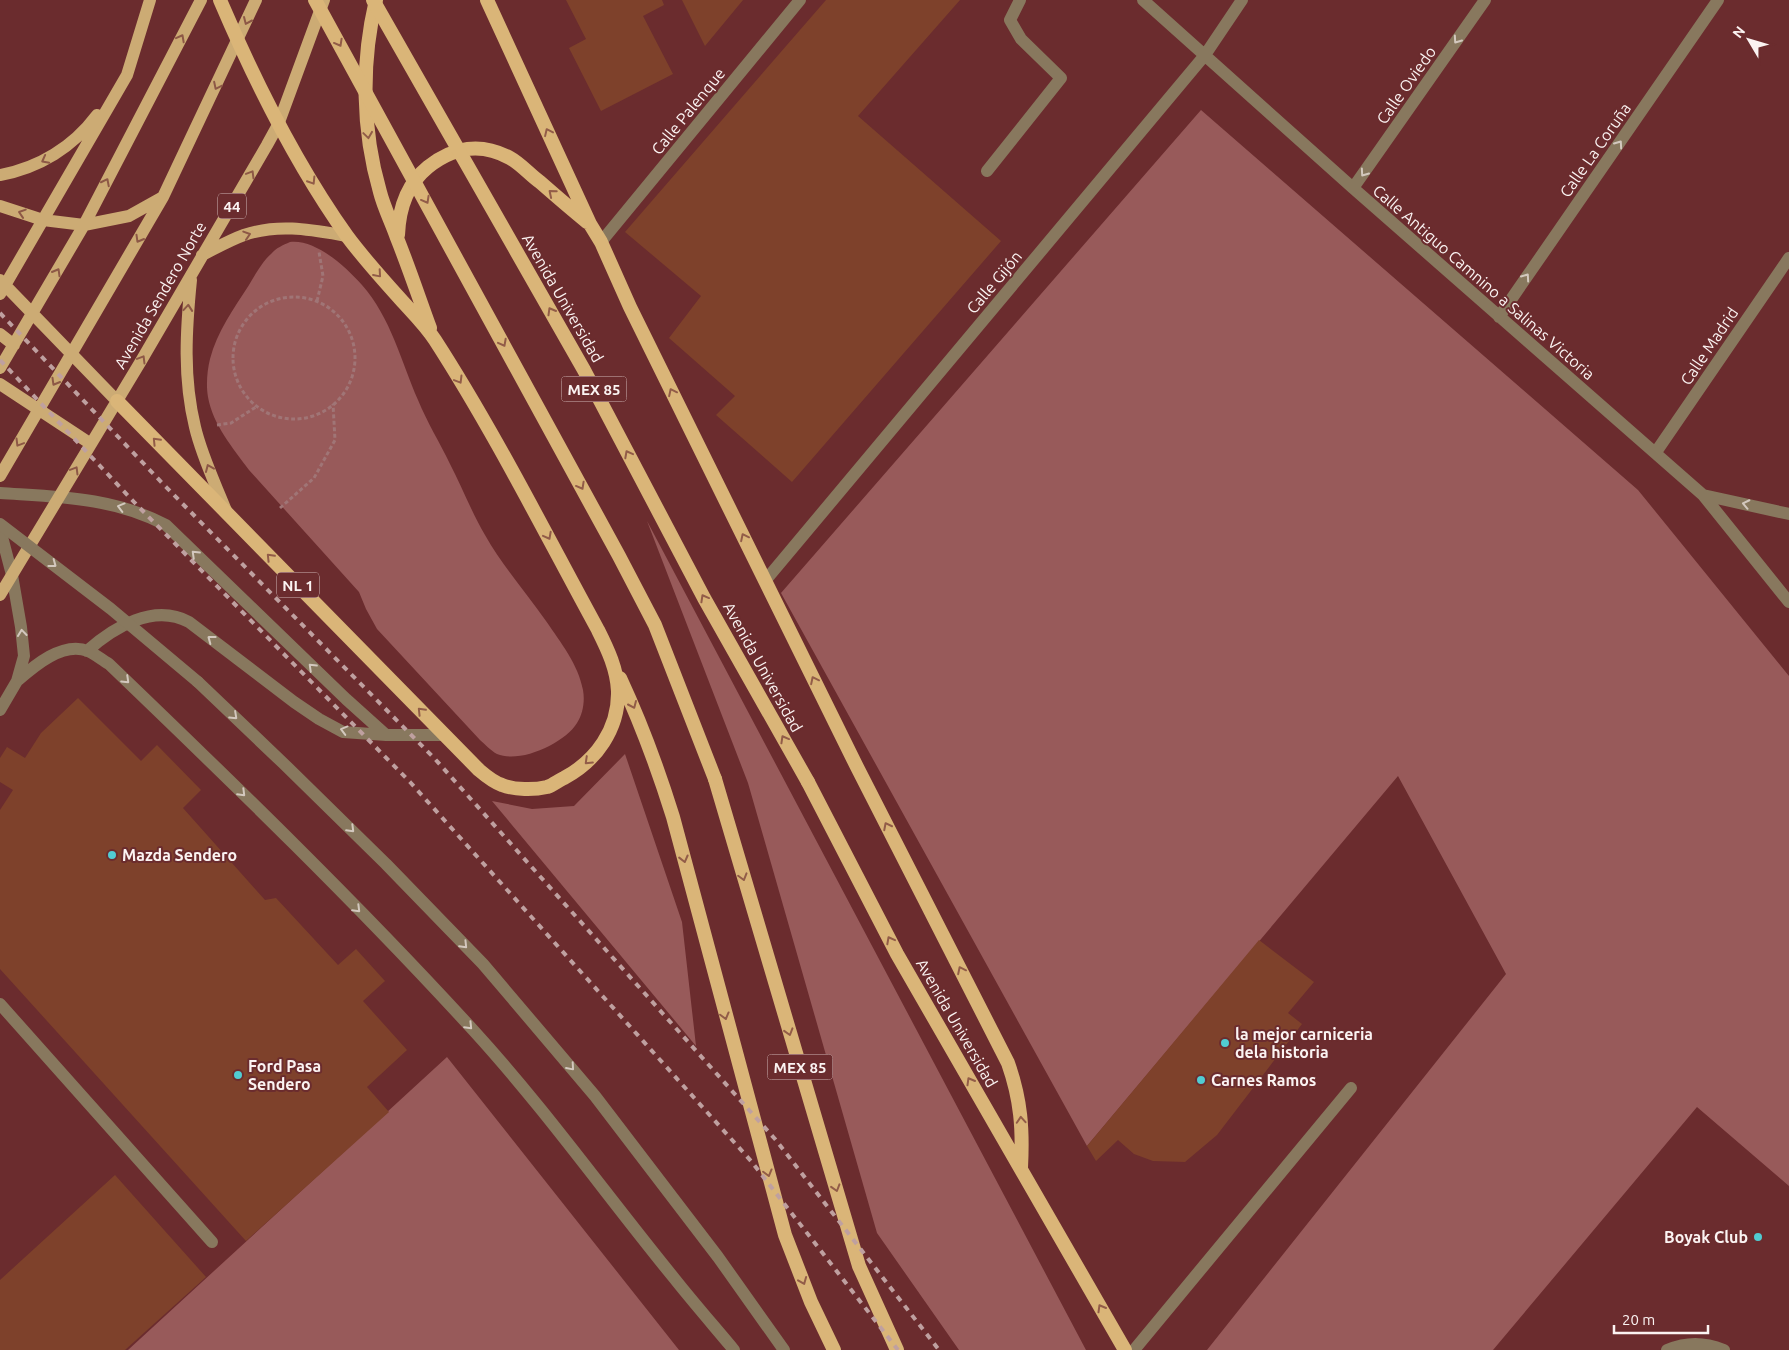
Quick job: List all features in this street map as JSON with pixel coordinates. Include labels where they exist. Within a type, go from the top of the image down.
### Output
[{"type":"highway","points":[[220,0],[278,124],[347,236],[434,338],[502,452],[594,622],[637,714],[673,817],[785,1235],[811,1302],[834,1350]]},
{"type":"highway","name":"MEX 85","points":[[315,0],[655,625],[715,779],[859,1266],[897,1350]]},
{"type":"highway","points":[[375,0],[366,62],[367,128],[372,161],[380,193],[434,338]]},
{"type":"highway","name":"Avenida Universidad","points":[[375,0],[584,370],[704,598],[808,782],[897,954],[1125,1350]]},
{"type":"highway","points":[[487,0],[630,307],[857,767],[1008,1063],[1016,1087],[1021,1112],[1023,1140],[1021,1168]]},
{"type":"highway","points":[[398,239],[399,220],[403,202],[412,185],[424,170],[438,158],[455,150],[464,149],[481,148],[510,158],[590,224]]},
{"type":"highway","name":"NL 1","points":[[117,401],[479,770],[490,779],[516,789],[548,787],[587,763],[600,748],[610,730],[616,712],[617,676],[612,660]]},
{"type":"main road","points":[[2,286],[43,220],[127,75],[150,0]]},
{"type":"main road","points":[[0,368],[84,226],[201,0]]},
{"type":"main road","points":[[0,476],[164,197],[256,0]]},
{"type":"main road","name":"Avenida Sendero Norte","points":[[0,595],[259,160],[278,124],[324,0]]},
{"type":"main road","points":[[0,175],[36,165],[57,153],[77,138],[94,119],[127,75]]},
{"type":"main road","points":[[0,206],[43,220],[84,226],[129,216],[164,197]]},
{"type":"main road","points":[[202,255],[243,236],[263,230],[304,228],[347,236]]},
{"type":"main road","points":[[191,276],[186,340],[189,400],[195,429],[204,457],[227,513]]},
{"type":"main road","name":"NL 1","points":[[2,286],[117,401]]},
{"type":"main road","points":[[0,334],[14,344]]},
{"type":"main road","points":[[0,384],[91,444]]},
{"type":"street","name":"Calle Palenque","points":[[601,242],[800,0]]},
{"type":"street","points":[[987,170],[1060,78],[1021,38],[1010,20],[1020,0]]},
{"type":"street","name":"Calle Antiguo Camnino a Salinas Victoria","points":[[1143,0],[1499,318],[1656,452],[1703,495],[1789,602]]},
{"type":"street","name":"Calle Gijón","points":[[765,581],[1205,55],[1242,0]]},
{"type":"street","name":"Calle Oviedo","points":[[1353,188],[1485,0]]},
{"type":"street","name":"Calle La Coruña","points":[[1499,318],[1718,0]]},
{"type":"street","name":"Calle Madrid","points":[[1656,452],[1789,258]]},
{"type":"street","points":[[0,493],[109,503],[166,525],[346,700],[386,735]]},
{"type":"street","points":[[1703,495],[1789,514]]},
{"type":"street","points":[[0,524],[112,609],[198,682],[386,864],[483,964],[595,1096],[718,1257],[784,1350]]},
{"type":"street","points":[[0,529],[12,575],[24,656],[17,681],[0,710]]},
{"type":"street","points":[[87,650],[106,634],[127,623],[159,614],[180,617],[294,702],[343,732],[386,735],[445,735]]},
{"type":"street","points":[[17,681],[44,659],[65,651],[87,650],[109,664],[366,918],[475,1032],[554,1125],[674,1278],[734,1350]]},
{"type":"street","points":[[0,1004],[212,1242]]},
{"type":"street","points":[[1134,1350],[1351,1088]]},
{"type":"street","points":[[1667,1350],[1688,1343],[1706,1344],[1724,1350]]},
{"type":"path","points":[[317,301],[323,276],[319,249]]},
{"type":"path","points":[[298,296],[317,301],[335,312],[348,328],[355,348],[354,369],[346,388],[334,404],[319,413],[304,418],[287,419],[271,415],[256,407],[243,392],[235,375],[232,355],[236,336],[246,319],[261,306],[279,298],[298,296]]},
{"type":"path","points":[[280,508],[314,478],[335,440],[334,404]]},
{"type":"path","points":[[209,427],[231,423],[256,407]]},
{"type":"shaded area","points":[[1201,110],[1638,490],[1789,676],[1789,1186],[1697,1107],[1493,1350],[1207,1350],[1506,974],[1398,776],[1087,1146],[781,593]]},
{"type":"shaded area","points":[[290,242],[310,245],[330,256],[362,285],[381,311],[422,408],[480,527],[499,557],[563,646],[577,671],[584,694],[584,703],[579,719],[563,738],[541,750],[518,756],[507,756],[495,753],[480,740],[377,629],[359,592],[249,470],[230,445],[214,417],[207,393],[207,383],[210,359],[217,339],[226,320],[268,257],[275,250]]},
{"type":"shaded area","points":[[647,521],[1086,1350],[959,1350],[877,1233],[748,783]]},
{"type":"shaded area","points":[[625,754],[682,922],[696,1046],[492,801],[532,809],[574,806]]},
{"type":"shaded area","points":[[447,1057],[679,1350],[128,1350]]},
{"type":"building","points":[[566,0],[662,0],[664,5],[643,16],[673,74],[601,111],[569,48],[586,39]]},
{"type":"building","points":[[682,0],[743,0],[705,46]]},
{"type":"building","points":[[826,0],[960,0],[858,116],[1001,241],[792,482],[716,415],[735,396],[669,338],[701,296],[625,232]]},
{"type":"building","points":[[78,698],[141,761],[157,745],[201,790],[183,808],[265,900],[276,898],[338,965],[356,949],[385,981],[363,1001],[407,1050],[367,1087],[389,1112],[246,1241],[0,969],[0,810],[13,790],[0,782],[0,758],[7,747],[25,758],[41,733]]},
{"type":"building","name":"Carnes Ramos","points":[[1259,940],[1314,982],[1288,1013],[1302,1024],[1217,1135],[1185,1162],[1153,1161],[1134,1154],[1118,1140],[1096,1161],[1087,1146]]},
{"type":"building","points":[[115,1175],[206,1277],[125,1350],[0,1350],[0,1280]]},
{"type":"railway","points":[[0,313],[165,486],[435,759],[775,1139],[939,1350]]},
{"type":"railway","points":[[0,360],[134,502],[410,782],[751,1161],[898,1350]]},
{"type":"place","name":"Mazda Sendero","points":[[112,855]]},
{"type":"place","name":"la mejor carniceria dela historia","points":[[1225,1043]]},
{"type":"place","name":"Ford Pasa Sendero","points":[[238,1075]]},
{"type":"place","name":"Carnes Ramos","points":[[1201,1080]]},
{"type":"place","name":"Boyak Club","points":[[1758,1237]]}]
